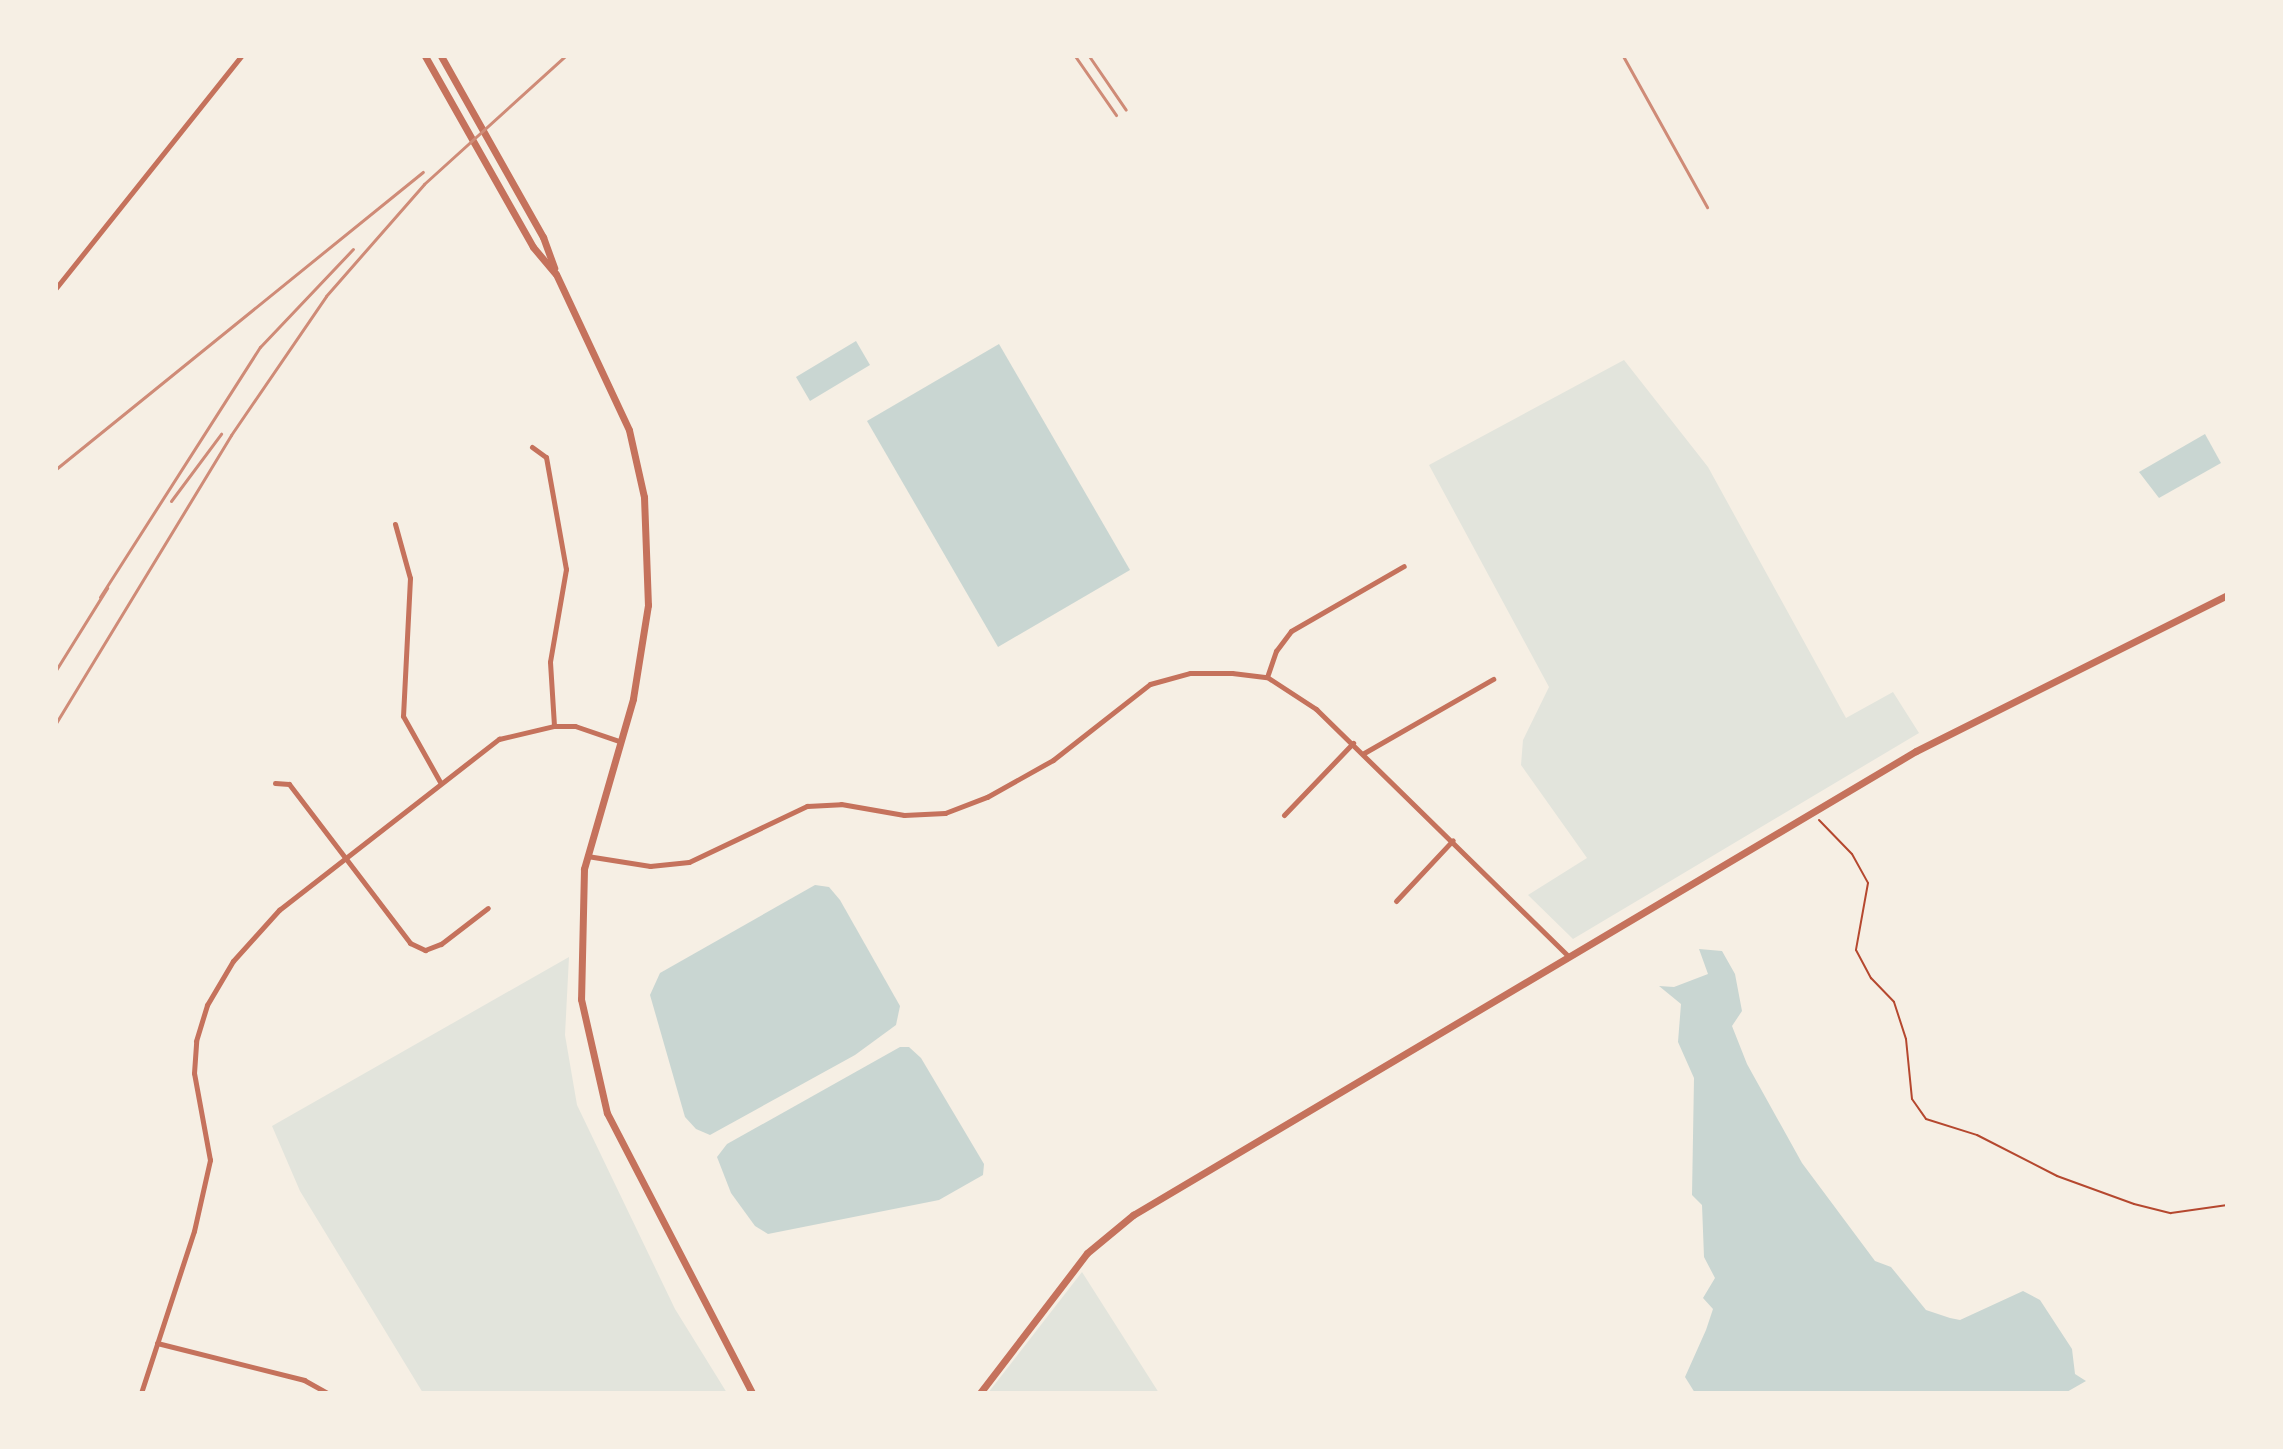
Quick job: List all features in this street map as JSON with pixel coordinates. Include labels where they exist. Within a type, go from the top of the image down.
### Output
[{"type":"street","points":[[56,288],[241,56]]},
{"type":"street","points":[[425,56],[533,247],[556,274]]},
{"type":"street","points":[[441,56],[543,237],[556,274],[622,409],[644,497],[649,571],[645,629],[619,741],[587,856],[579,905],[581,999],[607,1113],[752,1393]]},
{"type":"street","points":[[532,447],[546,457],[566,569],[550,662],[554,726]]},
{"type":"street","points":[[395,524],[410,578],[403,716],[440,782]]},
{"type":"street","points":[[1267,677],[1272,658],[1291,631],[1404,566]]},
{"type":"street","points":[[980,1393],[1078,1264],[1133,1215],[1812,813],[2004,705],[2227,595]]},
{"type":"street","points":[[587,856],[650,866],[689,862],[807,806],[945,813],[987,797],[1053,760],[1150,684],[1190,673],[1267,677],[1304,699],[1364,753],[1569,957]]},
{"type":"street","points":[[1364,753],[1493,679]]},
{"type":"street","points":[[141,1393],[194,1231],[210,1160],[194,1073],[207,1005],[233,961],[279,910],[499,739],[554,726],[575,726],[619,741]]},
{"type":"street","points":[[1284,815],[1353,743]]},
{"type":"street","points":[[275,783],[289,784],[410,943],[425,950],[488,908]]},
{"type":"street","points":[[1396,901],[1453,840]]},
{"type":"street","points":[[157,1343],[304,1380],[327,1393]]},
{"type":"path","points":[[1812,813],[1852,854],[1868,883],[1856,950],[1871,978],[1894,1002],[1906,1039],[1912,1099],[1926,1119],[1977,1135],[2057,1176],[2134,1204],[2171,1213],[2227,1205]]},
{"type":"shaded area","points":[[856,341],[870,365],[810,401],[796,377]]},
{"type":"shaded area","points":[[999,344],[1130,570],[998,647],[867,421]]},
{"type":"shaded area","points":[[1624,360],[1708,467],[1846,718],[1893,692],[1919,733],[1573,939],[1528,895],[1587,858],[1521,765],[1523,740],[1549,687],[1429,465]]},
{"type":"shaded area","points":[[2205,434],[2221,463],[2159,498],[2139,472]]},
{"type":"shaded area","points":[[815,885],[829,887],[840,900],[900,1006],[896,1025],[855,1055],[710,1135],[696,1129],[685,1117],[650,995],[660,973]]},
{"type":"shaded area","points":[[1699,949],[1722,951],[1735,974],[1742,1011],[1732,1026],[1747,1064],[1802,1163],[1875,1261],[1891,1267],[1926,1310],[1950,1318],[1960,1320],[2023,1291],[2040,1300],[2072,1349],[2075,1374],[2086,1381],[2065,1393],[1695,1393],[1685,1377],[1713,1309],[1703,1298],[1715,1278],[1704,1257],[1702,1205],[1692,1195],[1694,1078],[1678,1042],[1681,1004],[1659,986],[1674,987],[1708,974]]},
{"type":"shaded area","points":[[569,957],[565,1035],[577,1105],[675,1309],[727,1393],[423,1393],[300,1191],[272,1126]]},
{"type":"shaded area","points":[[900,1047],[909,1047],[921,1058],[984,1164],[983,1175],[939,1200],[768,1234],[755,1226],[731,1193],[717,1157],[727,1144]]},
{"type":"shaded area","points":[[1082,1272],[1159,1393],[988,1393]]},
{"type":"railway","points":[[56,723],[231,435],[326,296],[424,184],[565,56]]},
{"type":"railway","points":[[1075,56],[1116,115]]},
{"type":"railway","points":[[1089,56],[1126,110]]},
{"type":"railway","points":[[1623,56],[1707,207]]},
{"type":"railway","points":[[56,469],[423,172]]},
{"type":"railway","points":[[100,597],[260,347],[353,249]]},
{"type":"railway","points":[[171,501],[221,434]]},
{"type":"railway","points":[[56,670],[107,588]]}]
